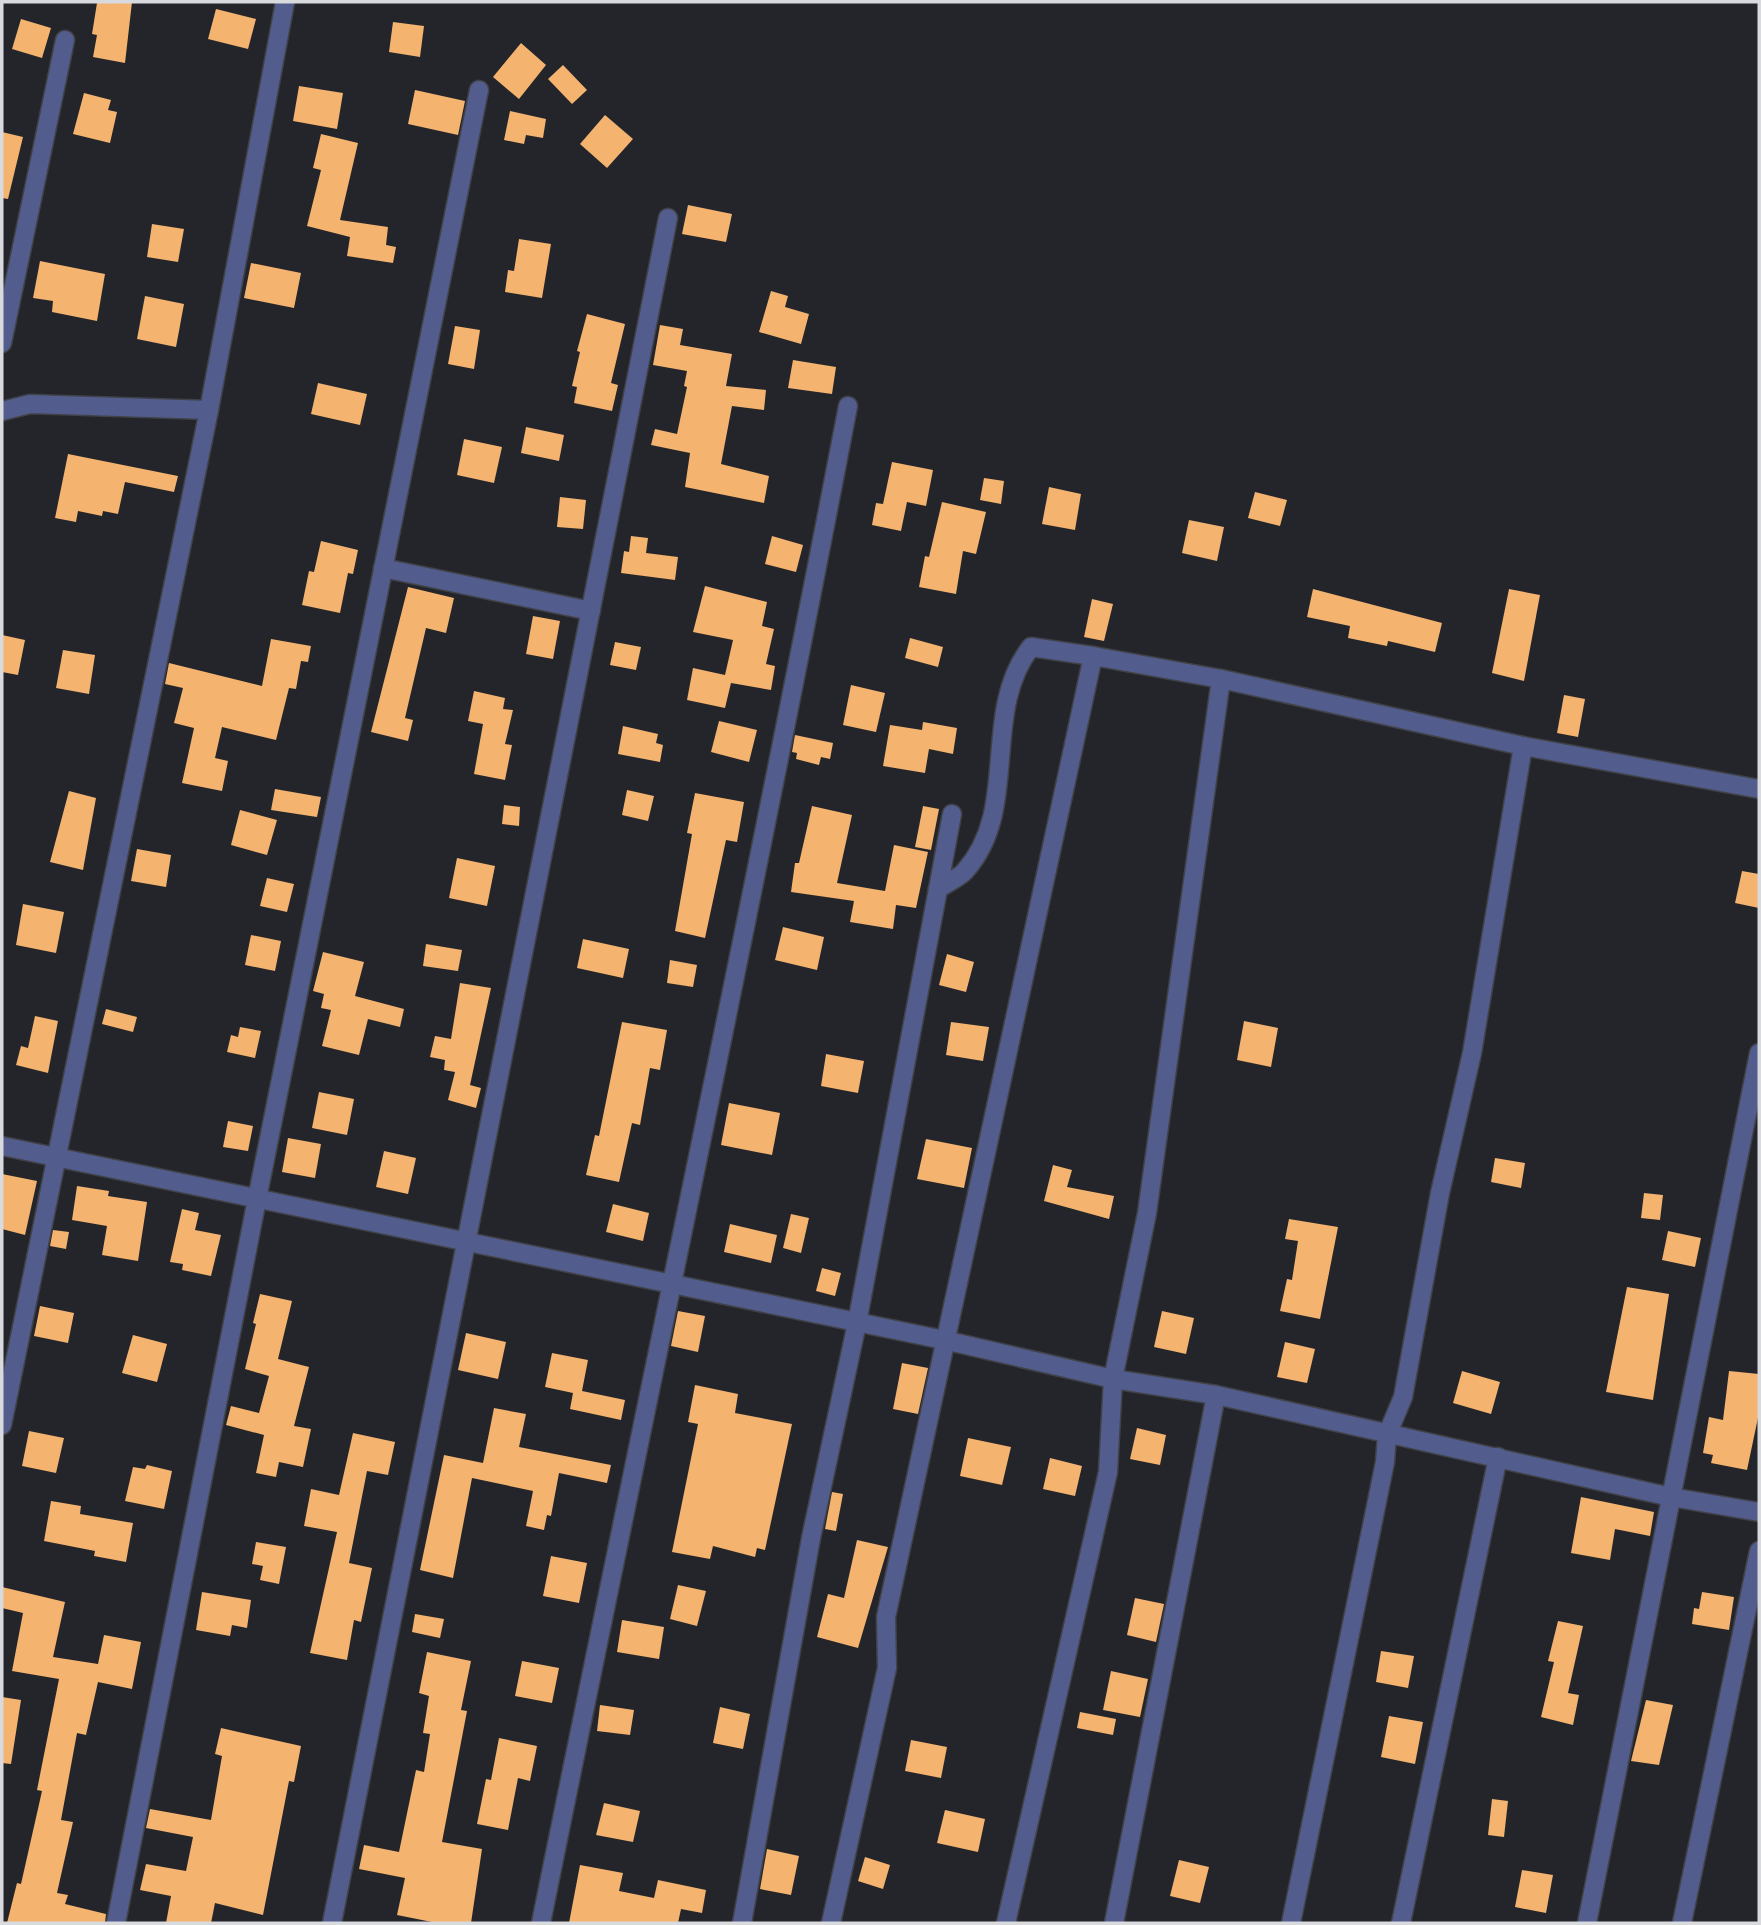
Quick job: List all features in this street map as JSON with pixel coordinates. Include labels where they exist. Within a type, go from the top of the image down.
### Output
[{"type":"street","points":[[2,1426],[209,410],[285,2]]},
{"type":"street","points":[[2,343],[65,40]]},
{"type":"street","points":[[116,1923],[257,1199],[479,90]]},
{"type":"street","points":[[332,1923],[668,218]]},
{"type":"street","points":[[2,411],[30,404],[209,410]]},
{"type":"street","points":[[541,1923],[670,1284],[772,802],[848,406]]},
{"type":"street","points":[[383,568],[591,611]]},
{"type":"street","points":[[938,889],[965,872],[990,831],[1004,706],[1017,666],[1031,648],[1221,679],[1523,746],[1759,789]]},
{"type":"street","points":[[831,1923],[887,1668],[886,1617],[1093,656]]},
{"type":"street","points":[[1006,1923],[1108,1472],[1112,1379],[1147,1213],[1221,679]]},
{"type":"street","points":[[1292,1923],[1385,1462],[1387,1434],[1403,1397],[1440,1193],[1472,1053],[1523,746]]},
{"type":"street","points":[[742,1923],[811,1538],[857,1323],[952,814]]},
{"type":"street","points":[[1587,1923],[1759,1053]]},
{"type":"street","points":[[2,1146],[944,1340],[1112,1379],[1216,1395],[1671,1497],[1759,1512]]},
{"type":"street","points":[[1114,1923],[1216,1395]]},
{"type":"street","points":[[1401,1923],[1498,1457]]},
{"type":"street","points":[[1682,1923],[1759,1551]]},
{"type":"building","points":[[132,2],[125,63],[93,57],[97,35],[92,34],[97,3]]},
{"type":"building","points":[[216,9],[256,19],[248,49],[208,39]]},
{"type":"building","points":[[21,19],[51,28],[42,58],[12,49]]},
{"type":"building","points":[[393,22],[424,26],[420,57],[389,52]]},
{"type":"building","points":[[521,43],[546,65],[519,99],[493,77]]},
{"type":"building","points":[[563,65],[587,90],[572,104],[548,79]]},
{"type":"building","points":[[299,86],[343,93],[337,129],[293,121]]},
{"type":"building","points":[[415,90],[465,101],[458,135],[408,124]]},
{"type":"building","points":[[84,93],[111,100],[108,110],[117,112],[110,143],[73,134]]},
{"type":"building","points":[[510,111],[546,119],[543,138],[526,135],[524,144],[504,140]]},
{"type":"building","points":[[605,115],[633,139],[607,168],[580,144]]},
{"type":"building","points":[[2,132],[23,137],[8,199],[2,198]]},
{"type":"building","points":[[321,134],[358,143],[340,220],[388,227],[386,245],[396,247],[393,263],[347,256],[350,237],[307,226],[321,170],[313,168]]},
{"type":"building","points":[[688,205],[732,214],[726,242],[682,234]]},
{"type":"building","points":[[152,224],[184,229],[178,262],[147,257]]},
{"type":"building","points":[[519,239],[551,244],[542,298],[505,292],[508,270],[514,271]]},
{"type":"building","points":[[40,261],[105,274],[97,321],[52,312],[53,301],[33,298]]},
{"type":"building","points":[[251,263],[301,273],[294,308],[244,298]]},
{"type":"building","points":[[771,291],[788,296],[785,307],[809,314],[801,344],[759,332]]},
{"type":"building","points":[[145,296],[184,304],[176,347],[137,339]]},
{"type":"building","points":[[587,314],[625,324],[611,383],[618,385],[612,411],[574,403],[577,387],[572,386],[580,352],[577,351]]},
{"type":"building","points":[[660,325],[683,329],[680,345],[732,354],[726,386],[766,390],[764,410],[732,406],[721,464],[769,476],[764,503],[685,487],[690,453],[651,445],[655,429],[677,434],[687,387],[684,386],[687,371],[653,365]]},
{"type":"building","points":[[455,326],[480,330],[474,369],[448,364]]},
{"type":"building","points":[[793,360],[836,367],[832,394],[788,388]]},
{"type":"building","points":[[318,383],[367,394],[360,425],[311,414]]},
{"type":"building","points":[[526,427],[564,435],[559,461],[521,453]]},
{"type":"building","points":[[464,439],[502,447],[494,483],[457,475]]},
{"type":"building","points":[[68,454],[178,476],[174,492],[125,482],[118,514],[103,511],[102,516],[78,511],[76,522],[55,518]]},
{"type":"building","points":[[892,462],[933,470],[926,506],[907,502],[901,531],[872,525],[876,503],[883,504]]},
{"type":"building","points":[[984,478],[1004,481],[1001,504],[980,500]]},
{"type":"building","points":[[1049,487],[1081,494],[1075,530],[1042,524]]},
{"type":"building","points":[[1255,492],[1287,500],[1280,526],[1248,518]]},
{"type":"building","points":[[560,497],[586,500],[583,529],[557,527]]},
{"type":"building","points":[[942,502],[986,512],[976,554],[963,551],[956,594],[919,587],[925,556],[929,557]]},
{"type":"building","points":[[1189,520],[1224,527],[1217,561],[1182,553]]},
{"type":"building","points":[[631,536],[648,538],[646,553],[678,557],[675,580],[621,573],[624,551],[629,552]]},
{"type":"building","points":[[772,536],[803,545],[796,572],[765,564]]},
{"type":"building","points":[[321,541],[358,550],[353,574],[348,573],[340,613],[302,605],[309,571],[314,572]]},
{"type":"building","points":[[705,586],[767,602],[762,626],[774,629],[766,664],[775,666],[771,690],[731,683],[725,708],[687,700],[693,668],[725,675],[733,640],[693,632]]},
{"type":"building","points":[[408,587],[454,598],[446,633],[426,628],[405,718],[413,720],[408,741],[371,732]]},
{"type":"building","points":[[1313,589],[1442,623],[1435,652],[1388,641],[1387,646],[1348,638],[1350,626],[1307,617]]},
{"type":"building","points":[[1509,589],[1540,595],[1524,681],[1492,673]]},
{"type":"building","points":[[1092,599],[1113,604],[1104,641],[1084,637]]},
{"type":"building","points":[[533,616],[560,621],[553,659],[526,654]]},
{"type":"building","points":[[2,635],[25,640],[18,675],[2,672]]},
{"type":"building","points":[[910,638],[943,647],[938,667],[905,658]]},
{"type":"building","points":[[271,639],[311,646],[308,662],[301,661],[296,689],[289,688],[276,740],[222,727],[215,758],[228,761],[222,791],[182,783],[194,728],[174,723],[183,688],[165,684],[169,663],[262,686]]},
{"type":"building","points":[[615,642],[641,647],[636,670],[610,665]]},
{"type":"building","points":[[63,650],[95,655],[89,694],[56,688]]},
{"type":"building","points":[[851,685],[885,693],[876,732],[843,725]]},
{"type":"building","points":[[474,691],[505,698],[503,709],[513,710],[505,744],[512,745],[505,780],[474,774],[483,724],[468,721]]},
{"type":"building","points":[[1564,695],[1585,699],[1578,737],[1557,733]]},
{"type":"building","points":[[719,721],[757,730],[749,762],[711,752]]},
{"type":"building","points":[[923,722],[957,728],[953,754],[929,749],[925,773],[883,766],[890,725],[922,730]]},
{"type":"building","points":[[623,726],[658,734],[656,743],[663,745],[660,762],[618,754]]},
{"type":"building","points":[[795,735],[833,743],[830,759],[821,757],[819,765],[796,759],[797,753],[792,752]]},
{"type":"building","points":[[275,789],[321,797],[317,817],[271,810]]},
{"type":"building","points":[[627,790],[654,796],[648,821],[622,815]]},
{"type":"building","points":[[69,791],[96,798],[83,870],[50,862]]},
{"type":"building","points":[[695,793],[744,802],[737,842],[726,840],[705,938],[675,931],[692,834],[687,833]]},
{"type":"building","points":[[504,805],[520,807],[519,826],[502,824]]},
{"type":"building","points":[[812,806],[852,815],[837,883],[885,891],[894,845],[928,852],[916,908],[896,905],[893,929],[850,922],[854,901],[791,892],[795,863],[799,863]]},
{"type":"building","points":[[923,806],[939,809],[931,850],[915,847]]},
{"type":"building","points":[[240,810],[277,820],[267,855],[231,845]]},
{"type":"building","points":[[137,849],[171,855],[166,887],[131,881]]},
{"type":"building","points":[[457,858],[495,866],[487,906],[449,898]]},
{"type":"building","points":[[1742,871],[1759,874],[1759,908],[1735,903]]},
{"type":"building","points":[[267,878],[294,884],[287,912],[260,906]]},
{"type":"building","points":[[23,904],[64,912],[56,953],[16,945]]},
{"type":"building","points":[[783,927],[824,937],[817,970],[775,960]]},
{"type":"building","points":[[251,935],[281,941],[275,971],[245,965]]},
{"type":"building","points":[[583,939],[629,949],[623,978],[577,968]]},
{"type":"building","points":[[426,944],[462,950],[458,971],[423,966]]},
{"type":"building","points":[[323,952],[364,962],[355,996],[404,1009],[400,1027],[368,1019],[359,1055],[322,1046],[331,1010],[321,1008],[324,994],[313,991]]},
{"type":"building","points":[[947,954],[974,962],[966,992],[939,985]]},
{"type":"building","points":[[670,960],[697,965],[693,987],[667,983]]},
{"type":"building","points":[[460,983],[491,988],[470,1085],[481,1088],[476,1108],[448,1100],[455,1072],[444,1070],[445,1060],[430,1057],[435,1036],[451,1039]]},
{"type":"building","points":[[106,1009],[137,1017],[133,1032],[102,1024]]},
{"type":"building","points":[[35,1016],[58,1021],[48,1073],[16,1065],[21,1046],[28,1048]]},
{"type":"building","points":[[1244,1021],[1278,1028],[1271,1067],[1237,1060]]},
{"type":"building","points":[[622,1022],[667,1030],[660,1070],[650,1068],[640,1125],[632,1123],[619,1182],[586,1175],[595,1135],[599,1136]]},
{"type":"building","points":[[951,1022],[989,1027],[983,1061],[946,1055]]},
{"type":"building","points":[[240,1027],[261,1031],[255,1058],[227,1052],[231,1035],[238,1037]]},
{"type":"building","points":[[826,1054],[864,1061],[858,1093],[821,1086]]},
{"type":"building","points":[[319,1092],[354,1099],[347,1135],[312,1128]]},
{"type":"building","points":[[729,1103],[780,1113],[772,1155],[721,1145]]},
{"type":"building","points":[[228,1121],[253,1126],[248,1151],[223,1147]]},
{"type":"building","points":[[288,1138],[321,1144],[315,1178],[282,1172]]},
{"type":"building","points":[[926,1139],[972,1148],[964,1188],[917,1179]]},
{"type":"building","points":[[384,1151],[416,1158],[408,1194],[376,1187]]},
{"type":"building","points":[[1495,1158],[1525,1163],[1521,1188],[1491,1182]]},
{"type":"building","points":[[1053,1165],[1072,1170],[1067,1187],[1114,1196],[1109,1219],[1044,1201]]},
{"type":"building","points":[[2,1174],[37,1181],[25,1235],[2,1229]]},
{"type":"building","points":[[77,1186],[109,1191],[108,1196],[147,1202],[138,1261],[102,1255],[107,1226],[72,1220]]},
{"type":"building","points":[[1644,1193],[1663,1195],[1660,1220],[1641,1218]]},
{"type":"building","points":[[613,1204],[649,1213],[643,1241],[606,1232]]},
{"type":"building","points":[[182,1209],[199,1213],[195,1230],[221,1235],[211,1276],[182,1270],[183,1264],[170,1262]]},
{"type":"building","points":[[791,1214],[809,1218],[801,1253],[783,1248]]},
{"type":"building","points":[[1289,1219],[1338,1227],[1320,1319],[1280,1311],[1287,1279],[1292,1280],[1298,1241],[1285,1239]]},
{"type":"building","points":[[730,1224],[777,1235],[771,1263],[724,1252]]},
{"type":"building","points":[[53,1230],[69,1232],[66,1249],[50,1246]]},
{"type":"building","points":[[1668,1231],[1701,1238],[1695,1267],[1662,1260]]},
{"type":"building","points":[[822,1268],[841,1273],[835,1296],[816,1291]]},
{"type":"building","points":[[1627,1287],[1669,1294],[1653,1400],[1606,1392]]},
{"type":"building","points":[[260,1294],[292,1301],[278,1359],[309,1367],[294,1426],[311,1429],[303,1467],[279,1462],[276,1477],[256,1473],[264,1435],[226,1425],[231,1406],[259,1413],[269,1376],[245,1369]]},
{"type":"building","points":[[40,1306],[74,1313],[68,1343],[34,1336]]},
{"type":"building","points":[[678,1311],[705,1316],[698,1352],[671,1346]]},
{"type":"building","points":[[1162,1311],[1194,1318],[1186,1354],[1154,1347]]},
{"type":"building","points":[[466,1333],[506,1342],[498,1379],[458,1370]]},
{"type":"building","points":[[133,1335],[167,1344],[157,1382],[122,1373]]},
{"type":"building","points":[[1285,1342],[1315,1349],[1307,1383],[1277,1377]]},
{"type":"building","points":[[552,1353],[588,1360],[582,1391],[625,1400],[621,1420],[570,1409],[573,1393],[545,1387]]},
{"type":"building","points":[[902,1363],[928,1368],[918,1414],[893,1409]]},
{"type":"building","points":[[1462,1371],[1500,1382],[1491,1414],[1453,1403]]},
{"type":"building","points":[[1729,1371],[1759,1374],[1759,1413],[1747,1470],[1711,1463],[1713,1455],[1703,1453],[1709,1417],[1723,1420]]},
{"type":"building","points":[[695,1385],[738,1394],[735,1413],[792,1424],[765,1550],[757,1548],[755,1557],[713,1546],[710,1559],[672,1552],[698,1424],[688,1422]]},
{"type":"building","points":[[494,1408],[526,1414],[519,1447],[611,1465],[607,1483],[559,1473],[551,1516],[547,1515],[544,1530],[526,1526],[533,1491],[472,1478],[453,1578],[420,1570],[444,1455],[483,1463]]},
{"type":"building","points":[[1137,1428],[1166,1435],[1160,1465],[1130,1459]]},
{"type":"building","points":[[29,1431],[64,1438],[56,1473],[22,1466]]},
{"type":"building","points":[[353,1433],[395,1442],[388,1475],[367,1471],[349,1563],[372,1568],[361,1622],[354,1620],[347,1660],[310,1653],[337,1532],[304,1526],[311,1489],[339,1495]]},
{"type":"building","points":[[968,1438],[1011,1447],[1002,1485],[960,1476]]},
{"type":"building","points":[[1050,1458],[1082,1466],[1075,1496],[1043,1489]]},
{"type":"building","points":[[147,1465],[172,1471],[164,1509],[125,1501],[133,1467],[145,1469]]},
{"type":"building","points":[[832,1492],[843,1494],[836,1531],[825,1529]]},
{"type":"building","points":[[1581,1497],[1654,1512],[1650,1536],[1615,1529],[1610,1560],[1571,1553]]},
{"type":"building","points":[[51,1501],[81,1506],[80,1514],[133,1523],[126,1562],[94,1556],[95,1551],[44,1541]]},
{"type":"building","points":[[857,1540],[888,1547],[858,1648],[817,1637],[828,1594],[844,1598]]},
{"type":"building","points":[[256,1542],[286,1547],[279,1584],[260,1580],[263,1566],[252,1564]]},
{"type":"building","points":[[551,1556],[587,1563],[579,1603],[543,1596]]},
{"type":"building","points":[[678,1585],[706,1591],[697,1626],[670,1619]]},
{"type":"building","points":[[2,1587],[65,1602],[53,1657],[98,1664],[104,1635],[141,1642],[132,1689],[98,1682],[86,1735],[77,1733],[61,1820],[73,1822],[57,1893],[68,1895],[65,1904],[106,1914],[105,1923],[7,1923],[17,1883],[21,1884],[42,1791],[37,1790],[59,1679],[12,1671],[23,1613],[2,1608]]},
{"type":"building","points":[[202,1592],[251,1600],[247,1628],[232,1625],[230,1636],[196,1630]]},
{"type":"building","points":[[1702,1592],[1734,1597],[1729,1630],[1692,1624],[1694,1608],[1699,1609]]},
{"type":"building","points":[[1135,1598],[1164,1604],[1156,1642],[1127,1635]]},
{"type":"building","points":[[415,1614],[444,1619],[440,1638],[412,1632]]},
{"type":"building","points":[[622,1620],[664,1627],[659,1659],[617,1652]]},
{"type":"building","points":[[1558,1621],[1583,1626],[1568,1693],[1579,1695],[1573,1725],[1541,1717],[1554,1662],[1548,1661]]},
{"type":"building","points":[[1381,1651],[1414,1656],[1408,1688],[1376,1682]]},
{"type":"building","points":[[427,1652],[471,1661],[461,1710],[467,1711],[442,1842],[482,1849],[471,1923],[437,1923],[397,1915],[405,1878],[359,1869],[364,1845],[399,1852],[416,1770],[424,1772],[430,1734],[423,1733],[429,1696],[419,1693]]},
{"type":"building","points":[[522,1661],[559,1668],[552,1703],[515,1696]]},
{"type":"building","points":[[1111,1671],[1148,1679],[1140,1717],[1103,1710]]},
{"type":"building","points":[[2,1697],[21,1700],[11,1764],[2,1763]]},
{"type":"building","points":[[1646,1700],[1673,1705],[1659,1765],[1631,1761]]},
{"type":"building","points":[[600,1705],[634,1710],[630,1735],[597,1731]]},
{"type":"building","points":[[720,1707],[750,1714],[743,1749],[713,1743]]},
{"type":"building","points":[[1080,1712],[1116,1719],[1113,1735],[1077,1728]]},
{"type":"building","points":[[1389,1716],[1423,1722],[1415,1764],[1381,1757]]},
{"type":"building","points":[[221,1728],[301,1746],[294,1782],[289,1781],[263,1915],[215,1903],[211,1923],[166,1923],[171,1896],[140,1890],[146,1864],[186,1871],[193,1837],[146,1828],[150,1809],[211,1820],[222,1756],[215,1754]]},
{"type":"building","points":[[499,1738],[537,1746],[530,1781],[518,1778],[508,1830],[477,1824],[486,1779],[491,1780]]},
{"type":"building","points":[[911,1740],[947,1747],[941,1778],[905,1771]]},
{"type":"building","points":[[1492,1799],[1508,1801],[1504,1837],[1488,1835]]},
{"type":"building","points":[[604,1803],[640,1811],[633,1842],[596,1835]]},
{"type":"building","points":[[945,1810],[985,1819],[978,1852],[937,1843]]},
{"type":"building","points":[[767,1849],[799,1856],[791,1895],[760,1889]]},
{"type":"building","points":[[865,1857],[890,1865],[883,1889],[858,1881]]},
{"type":"building","points":[[1179,1860],[1209,1867],[1200,1903],[1170,1896]]},
{"type":"building","points":[[580,1865],[623,1873],[619,1891],[654,1898],[658,1880],[706,1890],[702,1913],[681,1909],[678,1923],[569,1923]]},
{"type":"building","points":[[1522,1870],[1553,1875],[1546,1913],[1515,1907]]}]
